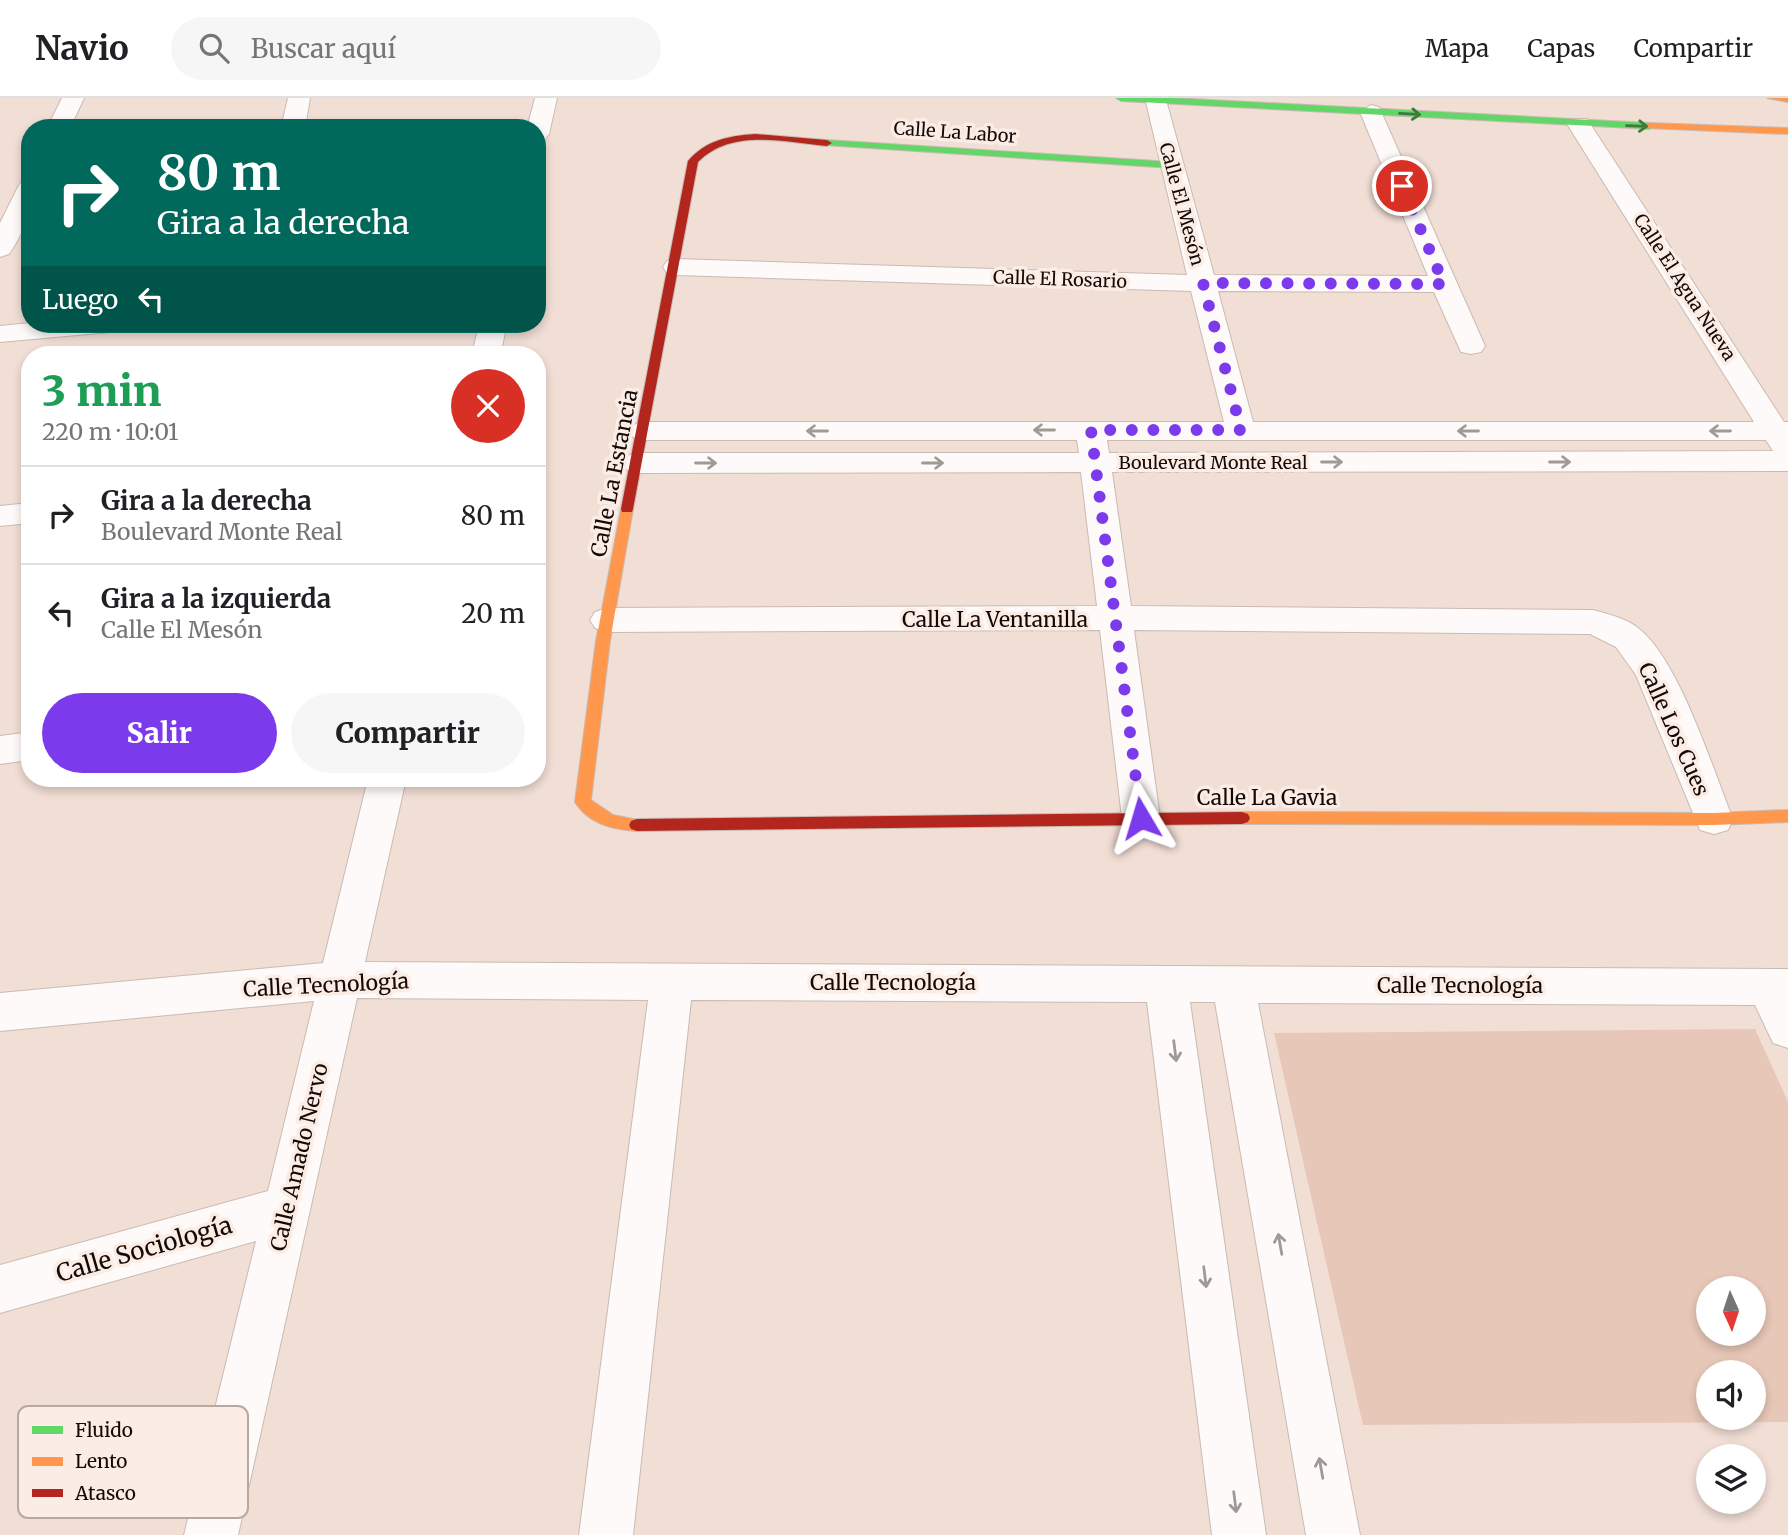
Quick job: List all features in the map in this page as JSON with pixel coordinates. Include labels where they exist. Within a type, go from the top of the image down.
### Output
[{"type":"street","points":[[62,119],[72,98]]},
{"type":"street","points":[[295,119],[299,98]]},
{"type":"street","points":[[541,119],[546,98]]},
{"type":"street","points":[[1121,98],[1786,133]]},
{"type":"street","points":[[1772,98],[1788,99]]},
{"type":"street","name":"Calle El Mesón","points":[[1155,100],[1241,430]]},
{"type":"street","points":[[1371,112],[1471,346]]},
{"type":"street","name":"Calle El Agua Nueva","points":[[1579,124],[1784,438]]},
{"type":"street","name":"Calle La Labor","points":[[736,138],[1172,165]]},
{"type":"street","name":"Calle La Estancia","points":[[619,825],[593,814],[583,802],[607,620],[676,267],[693,161],[700,149],[716,141],[736,138]]},
{"type":"street","points":[[0,249],[21,206]]},
{"type":"street","name":"Calle El Rosario","points":[[676,267],[1203,283],[1444,284]]},
{"type":"street","points":[[0,334],[21,332]]},
{"type":"street","name":"Boulevard Monte Real","points":[[638,463],[1093,446],[1241,430],[1784,438]]},
{"type":"street","name":"Boulevard Monte Real","points":[[644,431],[1093,446],[1788,461]]},
{"type":"street","points":[[1093,446],[1141,818]]},
{"type":"street","points":[[0,516],[21,514]]},
{"type":"street","name":"Calle La Ventanilla","points":[[607,620],[1115,618],[1593,622]]},
{"type":"street","name":"Calle Los Cues","points":[[1593,622],[1626,636],[1641,653],[1655,677],[1714,819]]},
{"type":"street","points":[[0,750],[21,747]]},
{"type":"street","name":"Calle Amado Nervo","points":[[241,1406],[385,787]]},
{"type":"street","name":"Calle La Gavia","points":[[619,825],[1141,818],[1714,819],[1788,816]]},
{"type":"street","name":"Calle Tecnología","points":[[0,1012],[340,980],[1778,987]]},
{"type":"street","points":[[606,1535],[672,981]]},
{"type":"street","points":[[1166,984],[1239,1535]]},
{"type":"street","points":[[1233,984],[1333,1535]]},
{"type":"street","points":[[1778,987],[1788,1029]]},
{"type":"street","name":"Calle Sociología","points":[[0,1289],[287,1209]]},
{"type":"shaded area","points":[[1755,1029],[1788,1102],[1788,1422],[1766,1422],[1766,1360],[1696,1360],[1696,1423],[1363,1425],[1274,1033]]},
{"type":"traffic: fast","points":[[1121,98],[1649,126]]},
{"type":"traffic: fast","points":[[827,143],[1172,165]]},
{"type":"traffic: slow","points":[[1772,98],[1788,99]]},
{"type":"traffic: slow","points":[[1649,126],[1788,131]]},
{"type":"traffic: slow","points":[[627,509],[603,641],[583,802],[594,813],[607,820],[637,825]]},
{"type":"traffic: slow","points":[[1242,818],[1714,819],[1788,816]]},
{"type":"traffic: jam","points":[[627,509],[693,161],[705,149],[737,138],[827,143]]},
{"type":"traffic: jam","points":[[637,825],[1242,818]]},
{"type":"route","points":[[1141,818],[1091,430],[1241,430],[1203,283],[1444,284],[1402,186]]}]
